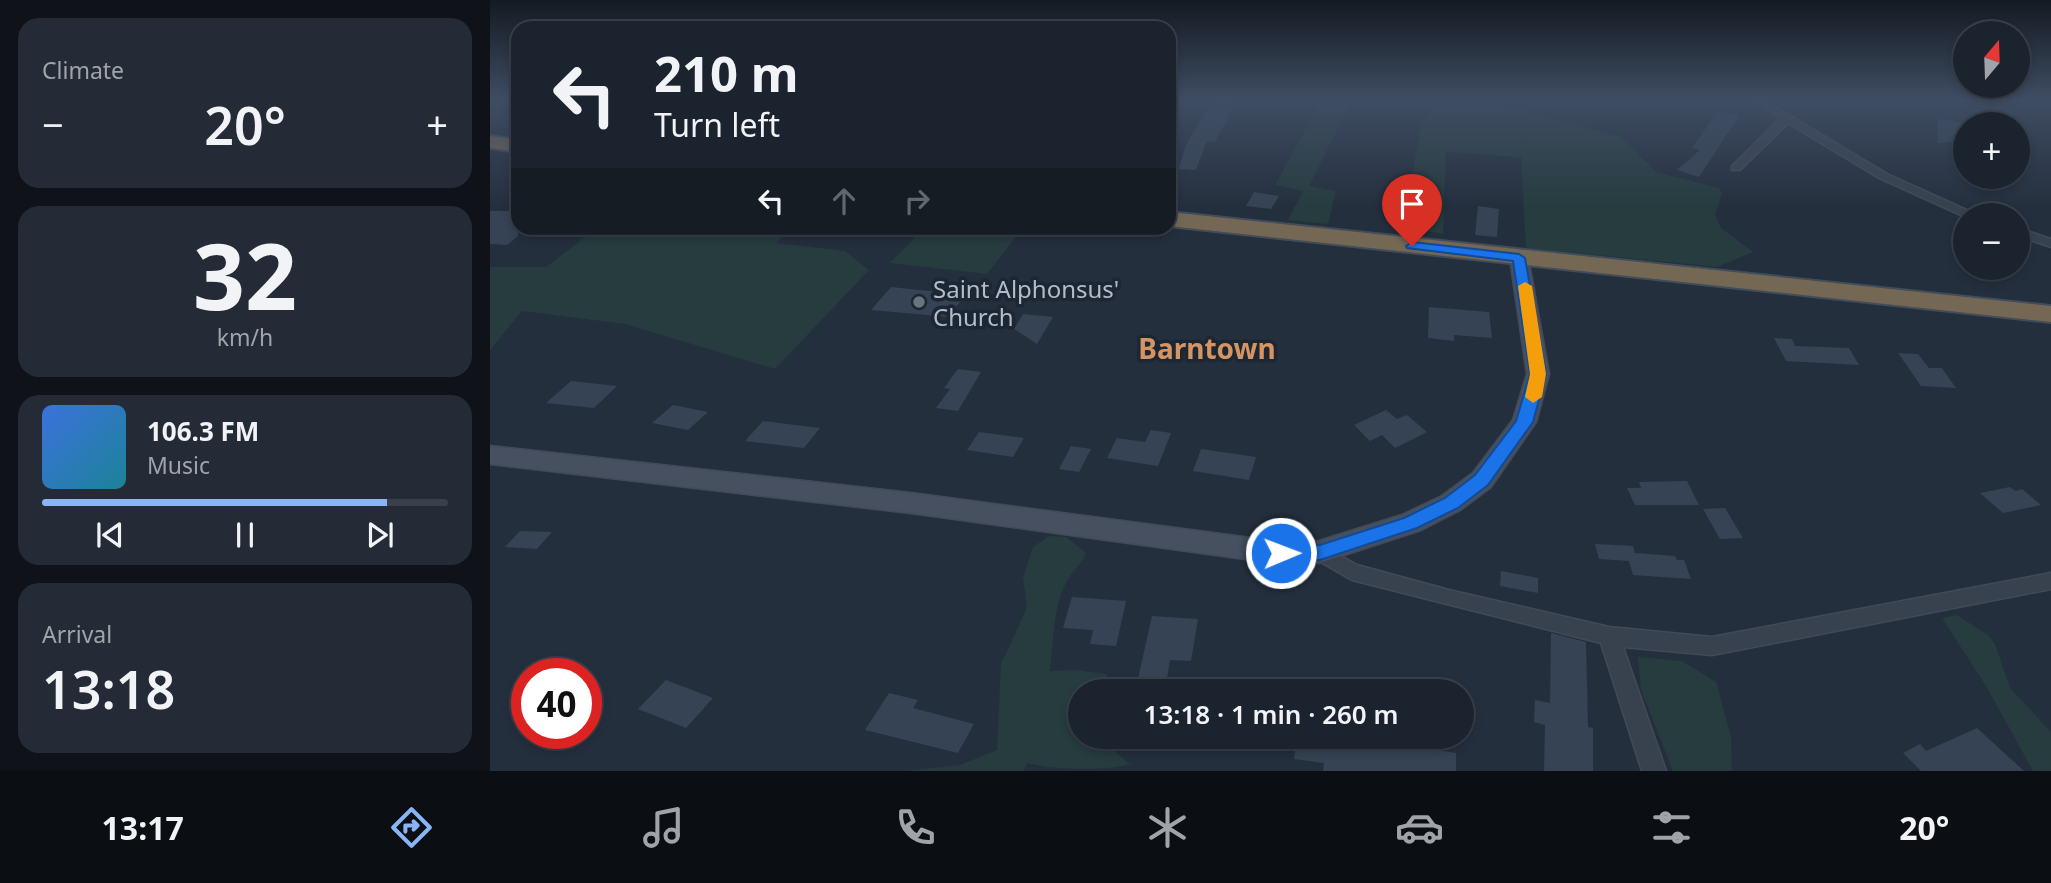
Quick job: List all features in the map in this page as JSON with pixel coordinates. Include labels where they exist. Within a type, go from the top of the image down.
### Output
[{"type":"highway","points":[[490,142],[511,145]]},
{"type":"highway","points":[[1176,220],[2051,314]]},
{"type":"street","points":[[1736,167],[1767,135]]},
{"type":"street","points":[[1817,135],[1883,176],[1953,207]]},
{"type":"street","points":[[2030,236],[2051,243]]},
{"type":"street","points":[[490,455],[911,503],[1281,553],[1320,552],[1410,523],[1451,503],[1482,480],[1524,422],[1538,374],[1519,258]]},
{"type":"street","points":[[1320,552],[1352,572],[1609,636],[1712,646],[2051,581]]},
{"type":"street","points":[[1609,636],[1654,771]]},
{"type":"green space","points":[[1303,135],[1335,135],[1309,186],[1336,191],[1328,224],[1288,220],[1303,191],[1275,185]]},
{"type":"green space","points":[[1419,135],[1614,135],[1621,137],[1656,172],[1719,188],[1722,194],[1715,214],[1721,228],[1753,252],[1717,267],[1526,248],[1521,157],[1446,152],[1443,234],[1403,227]]},
{"type":"green space","points":[[588,235],[785,235],[776,243],[845,251],[869,270],[775,369],[625,324],[522,311],[490,350],[490,267],[546,267]]},
{"type":"green space","points":[[917,235],[1018,235],[987,274],[890,263]]},
{"type":"green space","points":[[1049,536],[1066,537],[1086,553],[1061,595],[1054,627],[1050,671],[1076,670],[1106,674],[1108,679],[1068,679],[1068,749],[1112,749],[1130,764],[1080,769],[1027,763],[1024,771],[906,771],[960,765],[997,750],[1001,664],[1027,608],[1023,577],[1033,547]]},
{"type":"green space","points":[[1957,615],[1988,635],[1995,644],[2010,688],[2051,732],[2051,771],[2033,771],[1986,686],[1942,618]]},
{"type":"green space","points":[[1638,657],[1682,661],[1716,682],[1731,737],[1732,771],[1673,771],[1641,690]]},
{"type":"building","points":[[1192,135],[1219,135],[1215,142],[1207,141],[1196,170],[1178,169]]},
{"type":"building","points":[[1701,135],[1727,135],[1699,177],[1677,170],[1700,150],[1692,148]]},
{"type":"building","points":[[1937,135],[1953,135],[1953,142],[1937,143]]},
{"type":"building","points":[[1254,192],[1279,196],[1271,209],[1246,206]]},
{"type":"building","points":[[1478,206],[1499,209],[1497,237],[1475,235]]},
{"type":"building","points":[[490,211],[511,211],[511,235],[518,236],[507,245],[490,244]]},
{"type":"building","name":"Saint Alphonsus' Church","points":[[891,287],[965,295],[949,317],[871,310]]},
{"type":"building","points":[[1429,307],[1489,312],[1492,338],[1454,335],[1454,341],[1428,338]]},
{"type":"building","points":[[1023,314],[1053,317],[1037,344],[1014,329]]},
{"type":"building","points":[[1774,338],[1792,339],[1795,346],[1849,348],[1859,365],[1786,361]]},
{"type":"building","points":[[1898,353],[1918,354],[1929,368],[1942,368],[1956,388],[1921,386]]},
{"type":"building","points":[[958,369],[981,372],[958,411],[936,408],[950,389],[944,388]]},
{"type":"building","points":[[571,381],[617,386],[594,408],[546,403]]},
{"type":"building","points":[[673,405],[708,412],[688,430],[652,423]]},
{"type":"building","points":[[1386,410],[1397,419],[1407,415],[1427,432],[1395,448],[1382,435],[1370,441],[1354,425]]},
{"type":"building","points":[[763,421],[820,428],[804,448],[745,441]]},
{"type":"building","points":[[1151,430],[1171,433],[1158,466],[1107,458],[1117,438],[1145,442]]},
{"type":"building","points":[[979,432],[1024,438],[1013,457],[967,450]]},
{"type":"building","points":[[1071,446],[1091,449],[1079,472],[1059,469]]},
{"type":"building","points":[[1201,449],[1256,457],[1249,480],[1193,471]]},
{"type":"building","points":[[1687,481],[1699,505],[1635,505],[1627,488],[1641,488],[1639,482]]},
{"type":"building","points":[[2010,487],[2015,491],[2022,489],[2041,505],[2003,513],[1980,493]]},
{"type":"building","points":[[1725,508],[1743,538],[1720,539],[1703,509]]},
{"type":"building","points":[[520,531],[552,532],[537,549],[505,547]]},
{"type":"building","points":[[1595,544],[1633,546],[1635,553],[1675,556],[1677,560],[1684,560],[1691,579],[1633,575],[1629,561],[1599,559]]},
{"type":"building","points":[[1501,571],[1538,578],[1538,593],[1500,586]]},
{"type":"building","points":[[1072,597],[1126,601],[1116,646],[1090,644],[1093,630],[1063,628]]},
{"type":"building","points":[[1152,616],[1198,619],[1191,661],[1170,660],[1167,679],[1138,679]]},
{"type":"building","points":[[1551,633],[1586,642],[1588,727],[1593,728],[1593,771],[1544,771],[1545,725],[1534,722],[1535,700],[1550,703]]},
{"type":"building","points":[[666,680],[713,698],[686,728],[638,709]]},
{"type":"building","points":[[889,693],[918,700],[913,708],[974,724],[958,753],[865,730]]},
{"type":"building","points":[[1977,728],[2024,771],[1921,771],[1903,753],[1920,744],[1926,751]]},
{"type":"building","points":[[1295,749],[1432,749],[1456,753],[1456,771],[1323,771],[1324,763],[1294,759]]},
{"type":"slow traffic","points":[[1525,286],[1538,374],[1533,397]]},
{"type":"place","name":"Saint Alphonsus' Church","points":[[919,302]]},
{"type":"district","name":"Barntown","points":[[1207,348]]},
{"type":"route","points":[[1281,553],[1320,552],[1410,523],[1451,503],[1482,480],[1524,422],[1533,401],[1538,374],[1519,258],[1412,246]]}]
